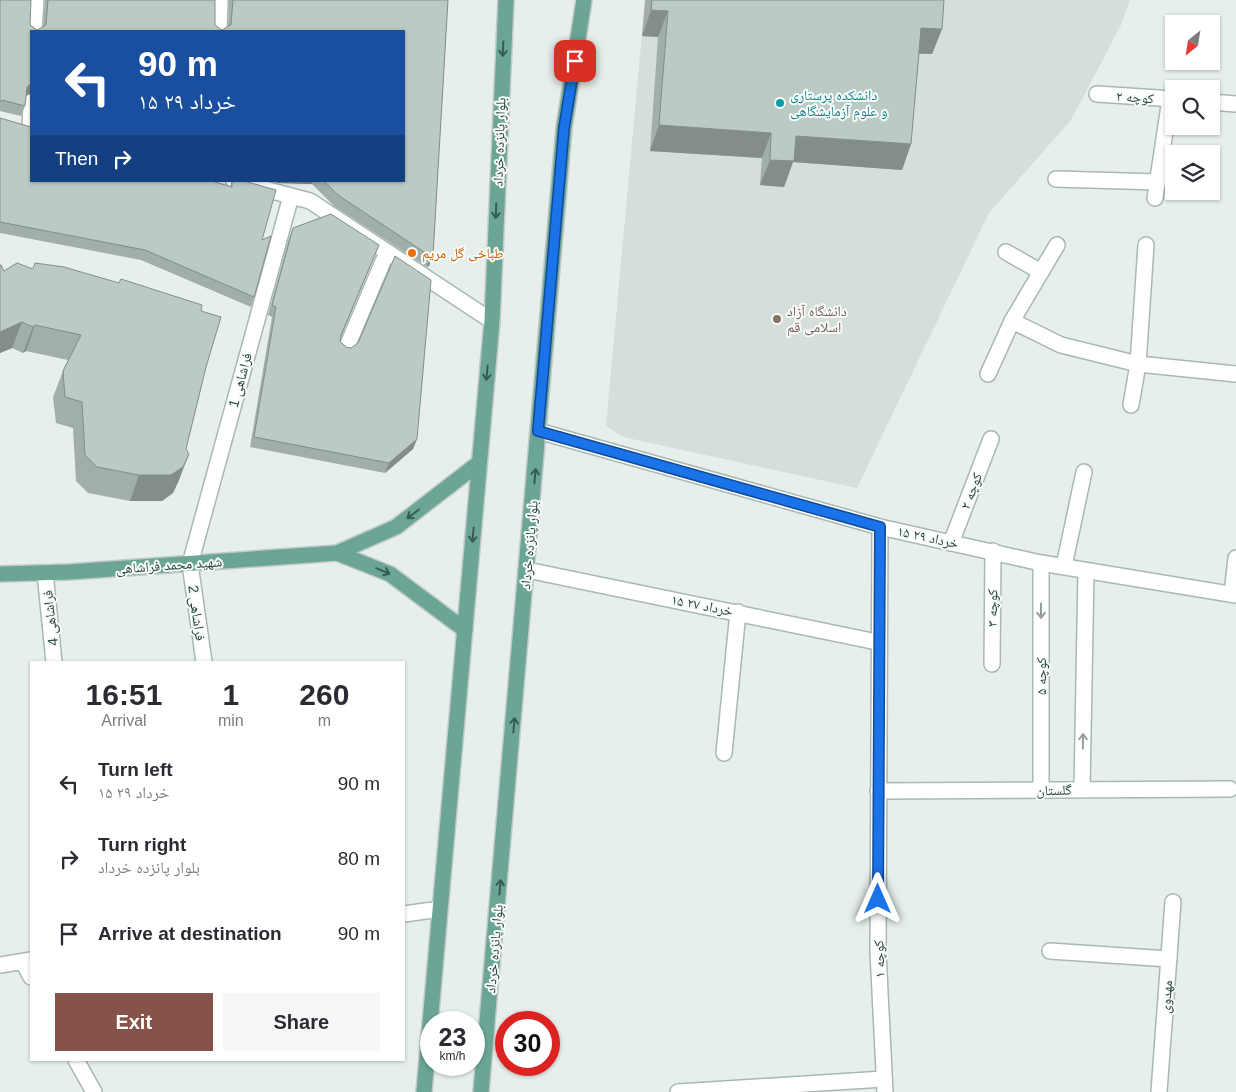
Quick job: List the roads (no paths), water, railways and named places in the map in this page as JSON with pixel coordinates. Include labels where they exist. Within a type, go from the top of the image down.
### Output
[{"type":"main road","name":"بلوار پانزده خرداد","points":[[424,1092],[492,321],[506,2]]},
{"type":"main road","name":"بلوار پانزده خرداد","points":[[481,1092],[564,128],[582,4]]},
{"type":"main road","points":[[337,553],[396,527],[480,463]]},
{"type":"main road","name":"شهید محمد فراشاهی","points":[[0,574],[190,564],[337,553]]},
{"type":"main road","points":[[337,553],[390,574],[465,630]]},
{"type":"street","points":[[34,30],[36,0]]},
{"type":"street","points":[[219,30],[220,0]]},
{"type":"street","name":"کوچه ۲","points":[[1097,94],[1165,99]]},
{"type":"street","points":[[1220,103],[1236,104]]},
{"type":"street","points":[[15,124],[30,128]]},
{"type":"street","points":[[1155,198],[1166,135]]},
{"type":"street","points":[[1056,179],[1158,182]]},
{"type":"street","points":[[238,182],[310,201],[492,321]]},
{"type":"street","name":"فراشاهی 1","points":[[190,564],[291,196]]},
{"type":"street","points":[[988,374],[1012,321],[1057,245]]},
{"type":"street","points":[[1131,405],[1138,364],[1146,245]]},
{"type":"street","points":[[346,349],[387,252]]},
{"type":"street","points":[[1006,252],[1042,272]]},
{"type":"street","points":[[1012,321],[1061,345],[1138,364],[1236,374]]},
{"type":"street","name":"۱۵ خرداد ۲۹","points":[[538,431],[880,527],[1041,562],[1234,595]]},
{"type":"street","name":"کوچه ۲","points":[[951,543],[991,439]]},
{"type":"street","points":[[1064,566],[1084,472]]},
{"type":"street","name":"کوچه ۱","points":[[880,527],[877,642],[878,952],[884,1085]]},
{"type":"street","name":"کوچه ۳","points":[[992,664],[993,551]]},
{"type":"street","points":[[1234,595],[1236,558]]},
{"type":"street","name":"کوچه ۵","points":[[1041,562],[1041,790]]},
{"type":"street","name":"فراشاهی 2","points":[[190,564],[204,661]]},
{"type":"street","name":"۱۵ خرداد ۲۷","points":[[527,570],[877,642]]},
{"type":"street","points":[[1082,789],[1086,570]]},
{"type":"street","name":"فراشاهی 4","points":[[45,573],[54,661]]},
{"type":"street","points":[[724,753],[738,612]]},
{"type":"street","name":"گلستان","points":[[878,791],[1230,789]]},
{"type":"street","name":"مهدوی","points":[[1159,1092],[1173,902]]},
{"type":"street","points":[[405,914],[440,909]]},
{"type":"street","points":[[1050,951],[1169,960]]},
{"type":"street","points":[[0,964],[27,961]]},
{"type":"street","points":[[77,1061],[94,1092]]},
{"type":"street","points":[[678,1092],[884,1085]]},
{"type":"place","name":"دانشکده پرستاری و علوم آزمایشگاهی","points":[[780,103]]},
{"type":"place","name":"طباخی گل مریم","points":[[412,253]]},
{"type":"place","name":"دانشگاه آزاد اسلامی قم","points":[[777,319]]}]
